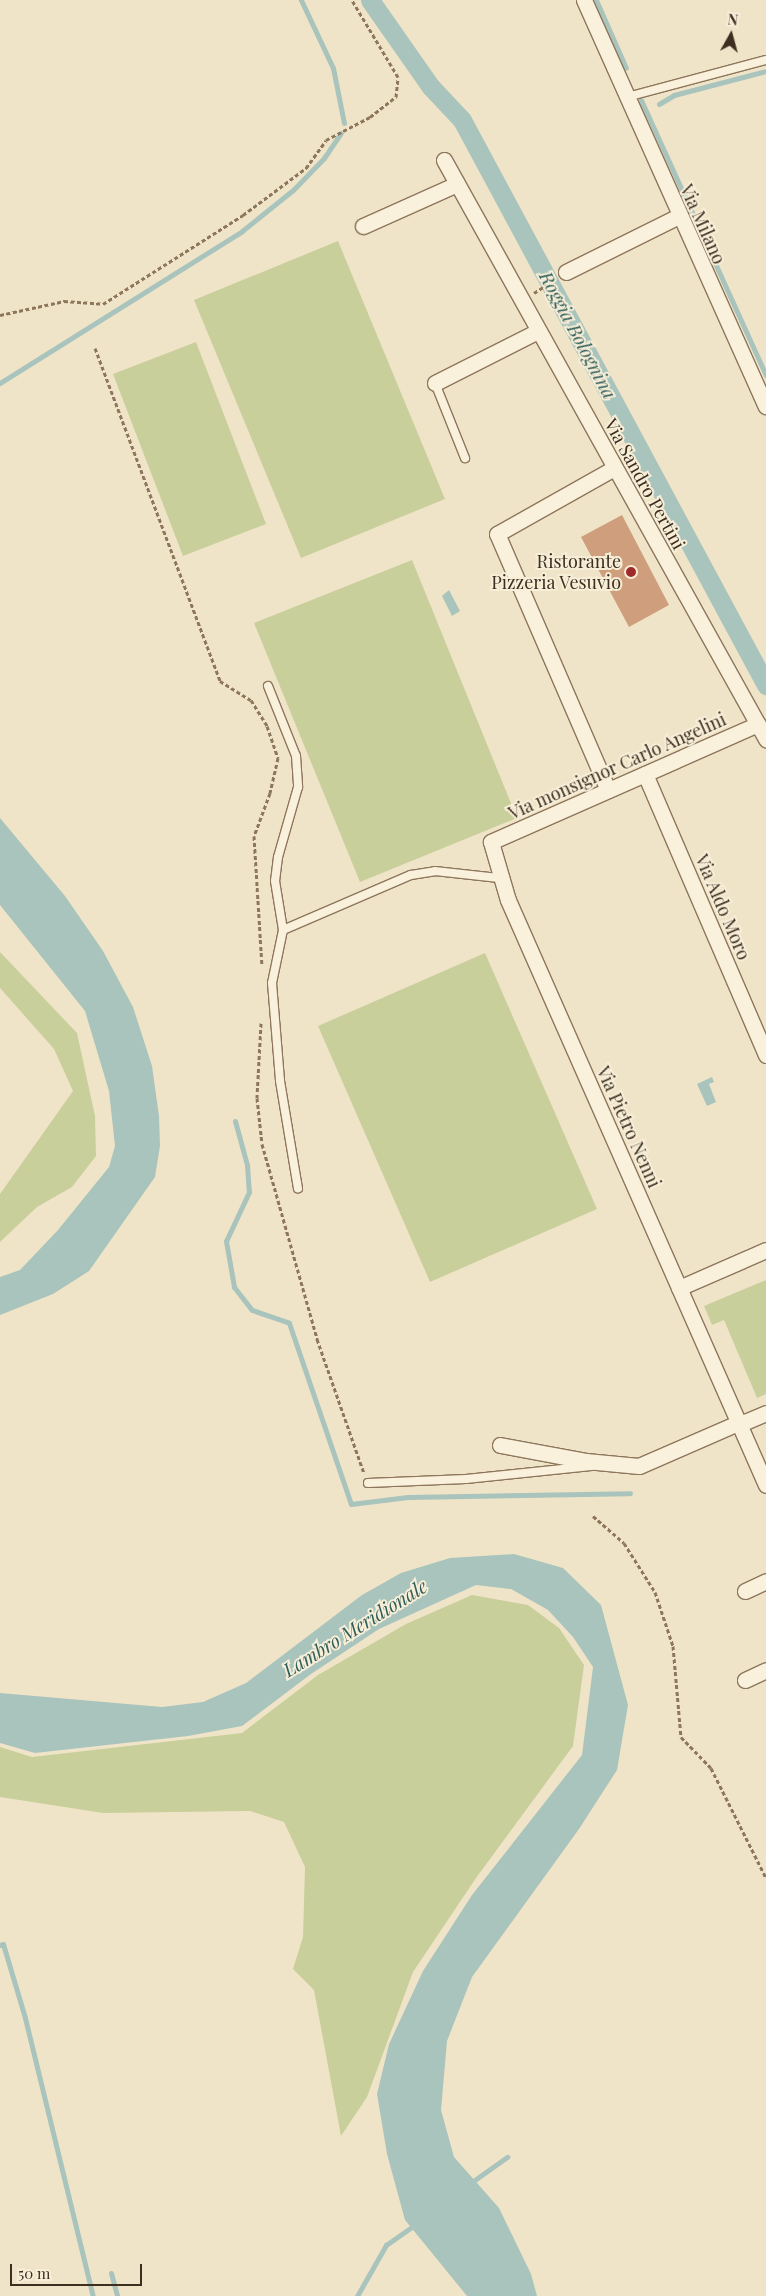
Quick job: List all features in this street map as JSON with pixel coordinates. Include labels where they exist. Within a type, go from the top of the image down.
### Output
[{"type":"street","name":"Via Milano","points":[[584,0],[679,216],[766,406]]},
{"type":"street","name":"Via Sandro Pertini","points":[[444,160],[766,739]]},
{"type":"street","points":[[363,226],[457,184]]},
{"type":"street","points":[[561,275],[679,216]]},
{"type":"street","points":[[435,383],[538,331]]},
{"type":"street","points":[[608,790],[497,534],[614,468]]},
{"type":"street","name":"Via monsignor Carlo Angelini","points":[[491,842],[758,724]]},
{"type":"street","name":"Via Aldo Moro","points":[[645,774],[766,1055]]},
{"type":"street","name":"Via Pietro Nenni","points":[[491,842],[499,878],[766,1485]]},
{"type":"street","points":[[679,1288],[766,1250]]},
{"type":"street","points":[[500,1445],[639,1466],[766,1413]]},
{"type":"street","points":[[745,1591],[766,1581]]},
{"type":"street","points":[[745,1680],[766,1670]]},
{"type":"lane","points":[[627,97],[766,60]]},
{"type":"lane","points":[[435,383],[465,458]]},
{"type":"lane","points":[[268,686],[296,756],[298,787],[278,857],[275,881],[283,930],[272,983],[280,1081],[298,1189]]},
{"type":"lane","points":[[283,930],[411,875],[435,871],[499,878]]},
{"type":"lane","points":[[368,1483],[466,1479],[564,1470],[610,1463]]},
{"type":"path","points":[[0,315],[64,301],[103,304],[243,215],[306,168],[326,140],[370,117],[396,97],[398,77],[352,0]]},
{"type":"path","points":[[536,291],[561,275]]},
{"type":"path","points":[[95,348],[220,681],[251,700],[267,726],[278,758],[270,793],[254,836],[262,971]]},
{"type":"path","points":[[262,1020],[257,1098],[262,1144],[317,1339],[348,1435],[368,1483]]},
{"type":"path","points":[[592,1516],[624,1543],[655,1592],[673,1646],[681,1737],[711,1768],[766,1878]]},
{"type":"green space","points":[[338,241],[445,499],[301,558],[194,300]]},
{"type":"green space","points":[[196,342],[266,524],[183,556],[113,374]]},
{"type":"green space","points":[[412,560],[517,818],[360,882],[254,623]]},
{"type":"green space","points":[[0,952],[77,1033],[95,1116],[96,1156],[72,1187],[37,1207],[0,1242],[0,1194],[73,1091],[54,1049],[0,988]]},
{"type":"green space","points":[[485,953],[597,1209],[430,1282],[318,1026]]},
{"type":"green space","points":[[766,1280],[766,1394],[757,1398],[724,1320],[712,1325],[704,1306]]},
{"type":"green space","points":[[472,1595],[528,1605],[559,1628],[584,1665],[573,1746],[476,1878],[413,1972],[367,2097],[341,2136],[314,1990],[293,1969],[303,1937],[305,1867],[284,1822],[250,1811],[103,1813],[0,1797],[0,1747],[32,1757],[242,1733],[318,1675],[406,1624]]},
{"type":"water","points":[[449,590],[460,611],[452,616],[442,596]]},
{"type":"water","points":[[0,818],[65,896],[103,951],[133,1007],[152,1066],[159,1116],[160,1146],[155,1177],[89,1271],[53,1294],[0,1315],[0,1277],[20,1270],[58,1230],[109,1167],[115,1146],[109,1091],[85,1011],[0,905]]},
{"type":"water","points":[[712,1077],[714,1082],[709,1084],[716,1102],[707,1106],[697,1084]]},
{"type":"water","name":"Lambro Meridionale","points":[[514,1554],[563,1568],[601,1605],[628,1705],[617,1770],[579,1829],[472,1977],[447,2041],[441,2110],[454,2157],[499,2208],[531,2274],[537,2296],[467,2296],[405,2220],[387,2154],[377,2094],[389,2044],[423,1971],[472,1895],[582,1755],[593,1667],[573,1637],[548,1610],[511,1589],[476,1585],[379,1629],[311,1674],[242,1726],[188,1736],[35,1753],[0,1743],[0,1693],[162,1707],[203,1702],[246,1683],[362,1595],[401,1573],[450,1558]]},
{"type":"building","points":[[622,515],[669,605],[629,627],[581,537]]},
{"type":"waterway","points":[[301,0],[333,68],[344,123]]},
{"type":"waterway","name":"Roggia Bolognina","points":[[370,0],[431,87],[462,120],[766,685]]},
{"type":"waterway","points":[[596,0],[626,68]]},
{"type":"waterway","points":[[659,104],[674,95],[766,71]]},
{"type":"waterway","points":[[641,100],[766,375]]},
{"type":"waterway","points":[[0,383],[242,231],[293,190],[324,158],[341,133]]},
{"type":"waterway","points":[[235,1121],[247,1165],[249,1192],[226,1241],[234,1287],[252,1310],[289,1323],[351,1504],[408,1497],[630,1493]]},
{"type":"waterway","points":[[0,1945],[3,1944],[25,2018],[93,2296]]},
{"type":"waterway","points":[[469,2184],[507,2157]]},
{"type":"waterway","points":[[357,2296],[386,2245],[416,2224]]},
{"type":"waterway","points":[[111,2273],[117,2296]]},
{"type":"place","name":"Ristorante Pizzeria Vesuvio","points":[[631,572]]}]
